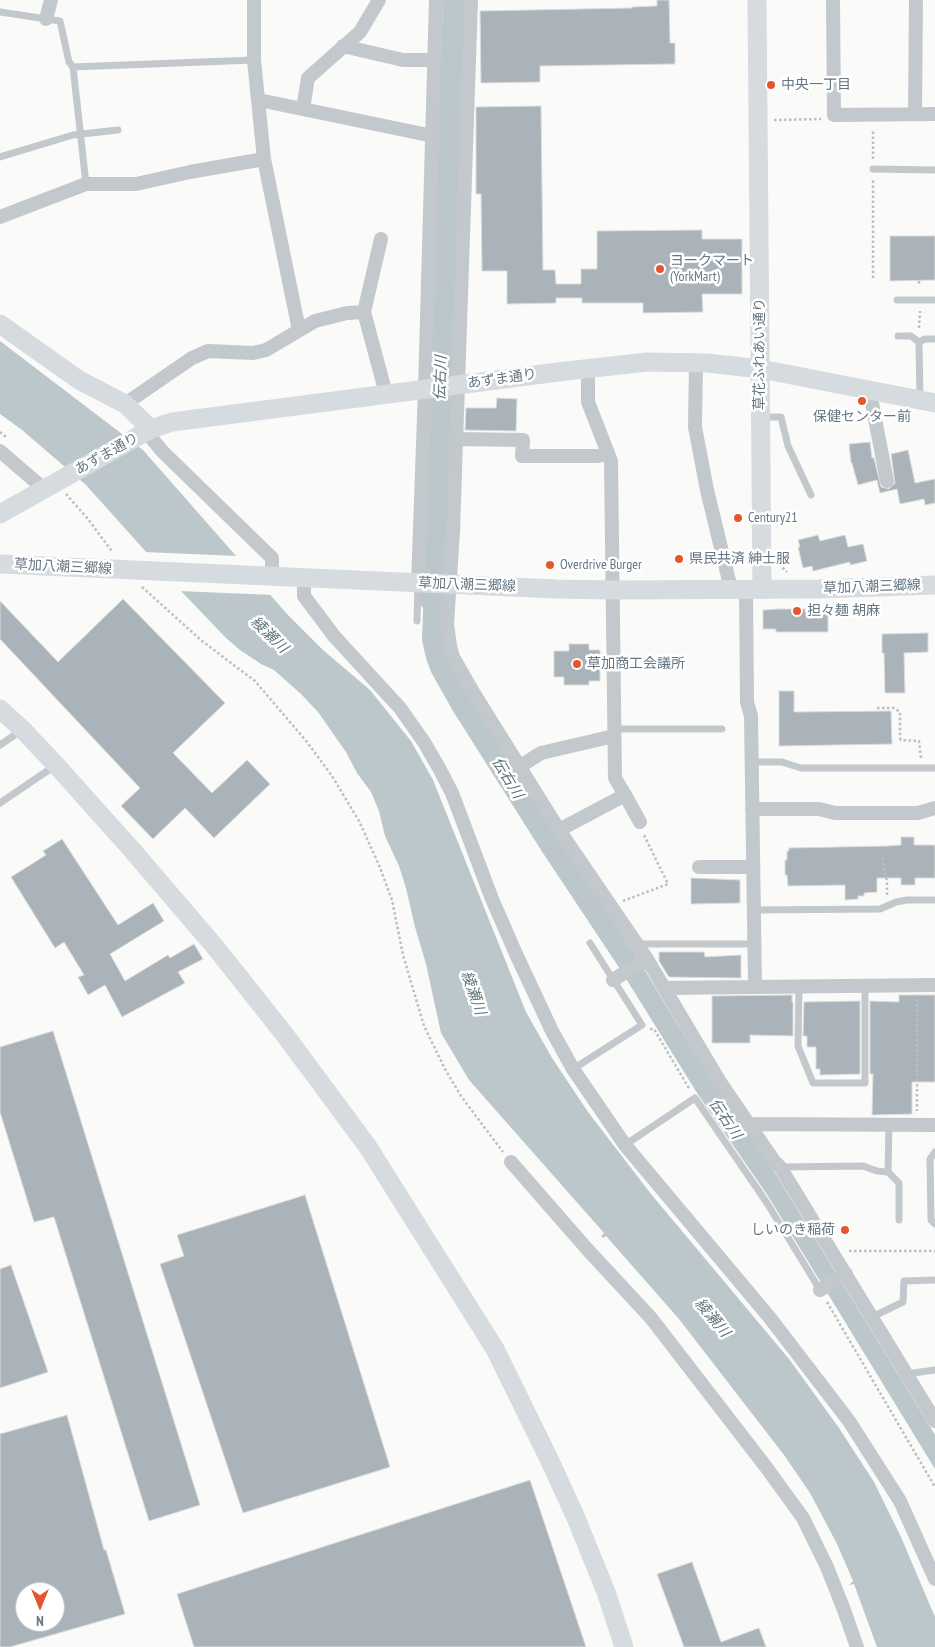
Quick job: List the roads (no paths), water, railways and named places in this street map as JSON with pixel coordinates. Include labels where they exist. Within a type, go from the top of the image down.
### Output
[{"type":"street","points":[[46,19],[51,0]]},
{"type":"street","points":[[254,0],[254,60],[264,159],[299,330]]},
{"type":"street","points":[[302,109],[308,78],[360,32],[379,0]]},
{"type":"street","points":[[420,583],[427,390],[436,0]]},
{"type":"street","points":[[471,0],[455,386],[456,439],[453,531],[447,584],[447,624],[453,657],[559,830],[637,944],[696,1043],[749,1126],[780,1167],[935,1421]]},
{"type":"street","name":"草花ふれあい通り","points":[[746,589],[761,416],[757,0]]},
{"type":"street","points":[[833,0],[834,115],[935,114]]},
{"type":"street","points":[[915,114],[916,0]]},
{"type":"street","points":[[342,46],[403,60],[435,60]]},
{"type":"street","points":[[259,100],[433,136]]},
{"type":"street","points":[[0,217],[86,184],[136,184],[264,159]]},
{"type":"street","points":[[381,239],[364,312],[386,394]]},
{"type":"street","points":[[125,404],[192,358],[208,351],[253,353],[266,350],[315,321],[347,313],[364,312]]},
{"type":"street","points":[[0,324],[79,380],[125,404],[143,434],[272,558],[275,576]]},
{"type":"street","name":"あずま通り","points":[[0,514],[143,434],[183,419],[427,390],[588,368],[647,362],[696,362],[760,370],[928,401]]},
{"type":"street","points":[[696,362],[696,427],[707,490],[746,589],[747,702],[751,716],[755,987]]},
{"type":"street","points":[[588,368],[588,402],[611,461],[615,778],[640,822]]},
{"type":"street","points":[[871,391],[887,481]]},
{"type":"street","points":[[456,439],[523,440],[522,456],[598,456],[608,454]]},
{"type":"street","points":[[0,451],[52,485]]},
{"type":"street","name":"草加八潮三郷線","points":[[0,564],[612,590],[819,589],[935,585]]},
{"type":"street","points":[[304,577],[304,596],[334,636],[400,708],[424,742],[439,768],[452,793],[492,899],[516,954],[552,1031],[573,1069],[625,1145],[770,1318],[848,1421],[900,1501],[935,1579]]},
{"type":"street","points":[[0,709],[56,765],[134,851],[216,948],[285,1035],[368,1147],[495,1349],[576,1518],[606,1592],[624,1647]]},
{"type":"street","points":[[519,767],[541,753],[614,732]]},
{"type":"street","points":[[559,830],[625,795]]},
{"type":"street","points":[[752,809],[819,809],[835,813],[918,813],[935,808]]},
{"type":"street","points":[[699,867],[753,867]]},
{"type":"street","points":[[616,978],[645,960]]},
{"type":"street","points":[[664,988],[935,985]]},
{"type":"street","points":[[749,1126],[752,1124],[935,1124]]},
{"type":"street","points":[[511,1162],[587,1249],[651,1318],[788,1496],[803,1518],[827,1567],[856,1647]]},
{"type":"street","points":[[820,1290],[846,1274]]},
{"type":"lane","points":[[0,12],[60,21],[70,62],[73,67],[86,184]]},
{"type":"lane","points":[[73,67],[254,60]]},
{"type":"lane","points":[[0,157],[72,135],[118,130]]},
{"type":"lane","points":[[873,169],[935,170]]},
{"type":"lane","points":[[897,300],[935,300]]},
{"type":"lane","points":[[898,336],[911,336],[919,342],[928,401]]},
{"type":"lane","points":[[919,342],[925,339],[935,339]]},
{"type":"lane","points":[[761,416],[781,417],[788,446],[811,495]]},
{"type":"lane","points":[[418,621],[420,583]]},
{"type":"lane","points":[[614,732],[722,729]]},
{"type":"lane","points":[[0,745],[22,730]]},
{"type":"lane","points":[[752,762],[782,762],[801,768],[935,768]]},
{"type":"lane","points":[[0,802],[56,765]]},
{"type":"lane","points":[[753,910],[880,909],[896,902],[907,900],[935,900]]},
{"type":"lane","points":[[573,1069],[642,1025],[616,978],[590,943]]},
{"type":"lane","points":[[637,944],[754,944]]},
{"type":"lane","points":[[799,986],[798,1046],[813,1083],[865,1083],[864,986]]},
{"type":"lane","points":[[625,1145],[695,1098],[767,1203],[820,1290]]},
{"type":"lane","points":[[888,1172],[889,1124]]},
{"type":"lane","points":[[935,1152],[930,1158],[931,1220],[935,1224]]},
{"type":"lane","points":[[780,1167],[863,1166],[877,1171],[888,1172],[899,1183],[899,1220]]},
{"type":"lane","points":[[872,1316],[903,1302],[904,1281],[935,1280]]},
{"type":"lane","points":[[906,1374],[935,1370]]},
{"type":"water","name":"綾瀬川","points":[[0,341],[143,450],[287,614],[323,650],[370,690],[411,741],[433,780],[526,1012],[552,1058],[588,1112],[651,1194],[789,1359],[839,1428],[874,1482],[901,1537],[935,1617],[935,1647],[877,1647],[854,1584],[849,1585],[853,1581],[837,1544],[810,1493],[784,1455],[679,1319],[606,1236],[603,1238],[601,1236],[604,1233],[469,1080],[441,1033],[426,964],[406,888],[399,866],[385,836],[379,811],[371,792],[357,773],[346,752],[318,712],[301,694],[274,670],[240,650],[226,638],[86,485],[22,430],[0,414]]},
{"type":"water","points":[[425,559],[445,560],[459,681],[540,811],[635,954],[710,1078],[775,1173],[926,1420],[935,1435],[935,1469],[768,1196],[697,1093],[620,969],[541,850],[453,711],[431,672],[422,640]]},
{"type":"waterway","name":"伝右川","points":[[432,597],[437,532],[457,0]]},
{"type":"place","name":"中央一丁目","points":[[771,85]]},
{"type":"place","name":"ヨークマート (YorkMart)","points":[[660,269]]},
{"type":"place","name":"保健センター前","points":[[862,401]]},
{"type":"place","name":"Century21","points":[[738,518]]},
{"type":"place","name":"県民共済 紳士服","points":[[679,559]]},
{"type":"place","name":"Overdrive Burger","points":[[550,565]]},
{"type":"place","name":"担々麺 胡麻","points":[[797,611]]},
{"type":"place","name":"草加商工会議所","points":[[577,664]]},
{"type":"place","name":"しいのき稲荷","points":[[845,1230]]}]
